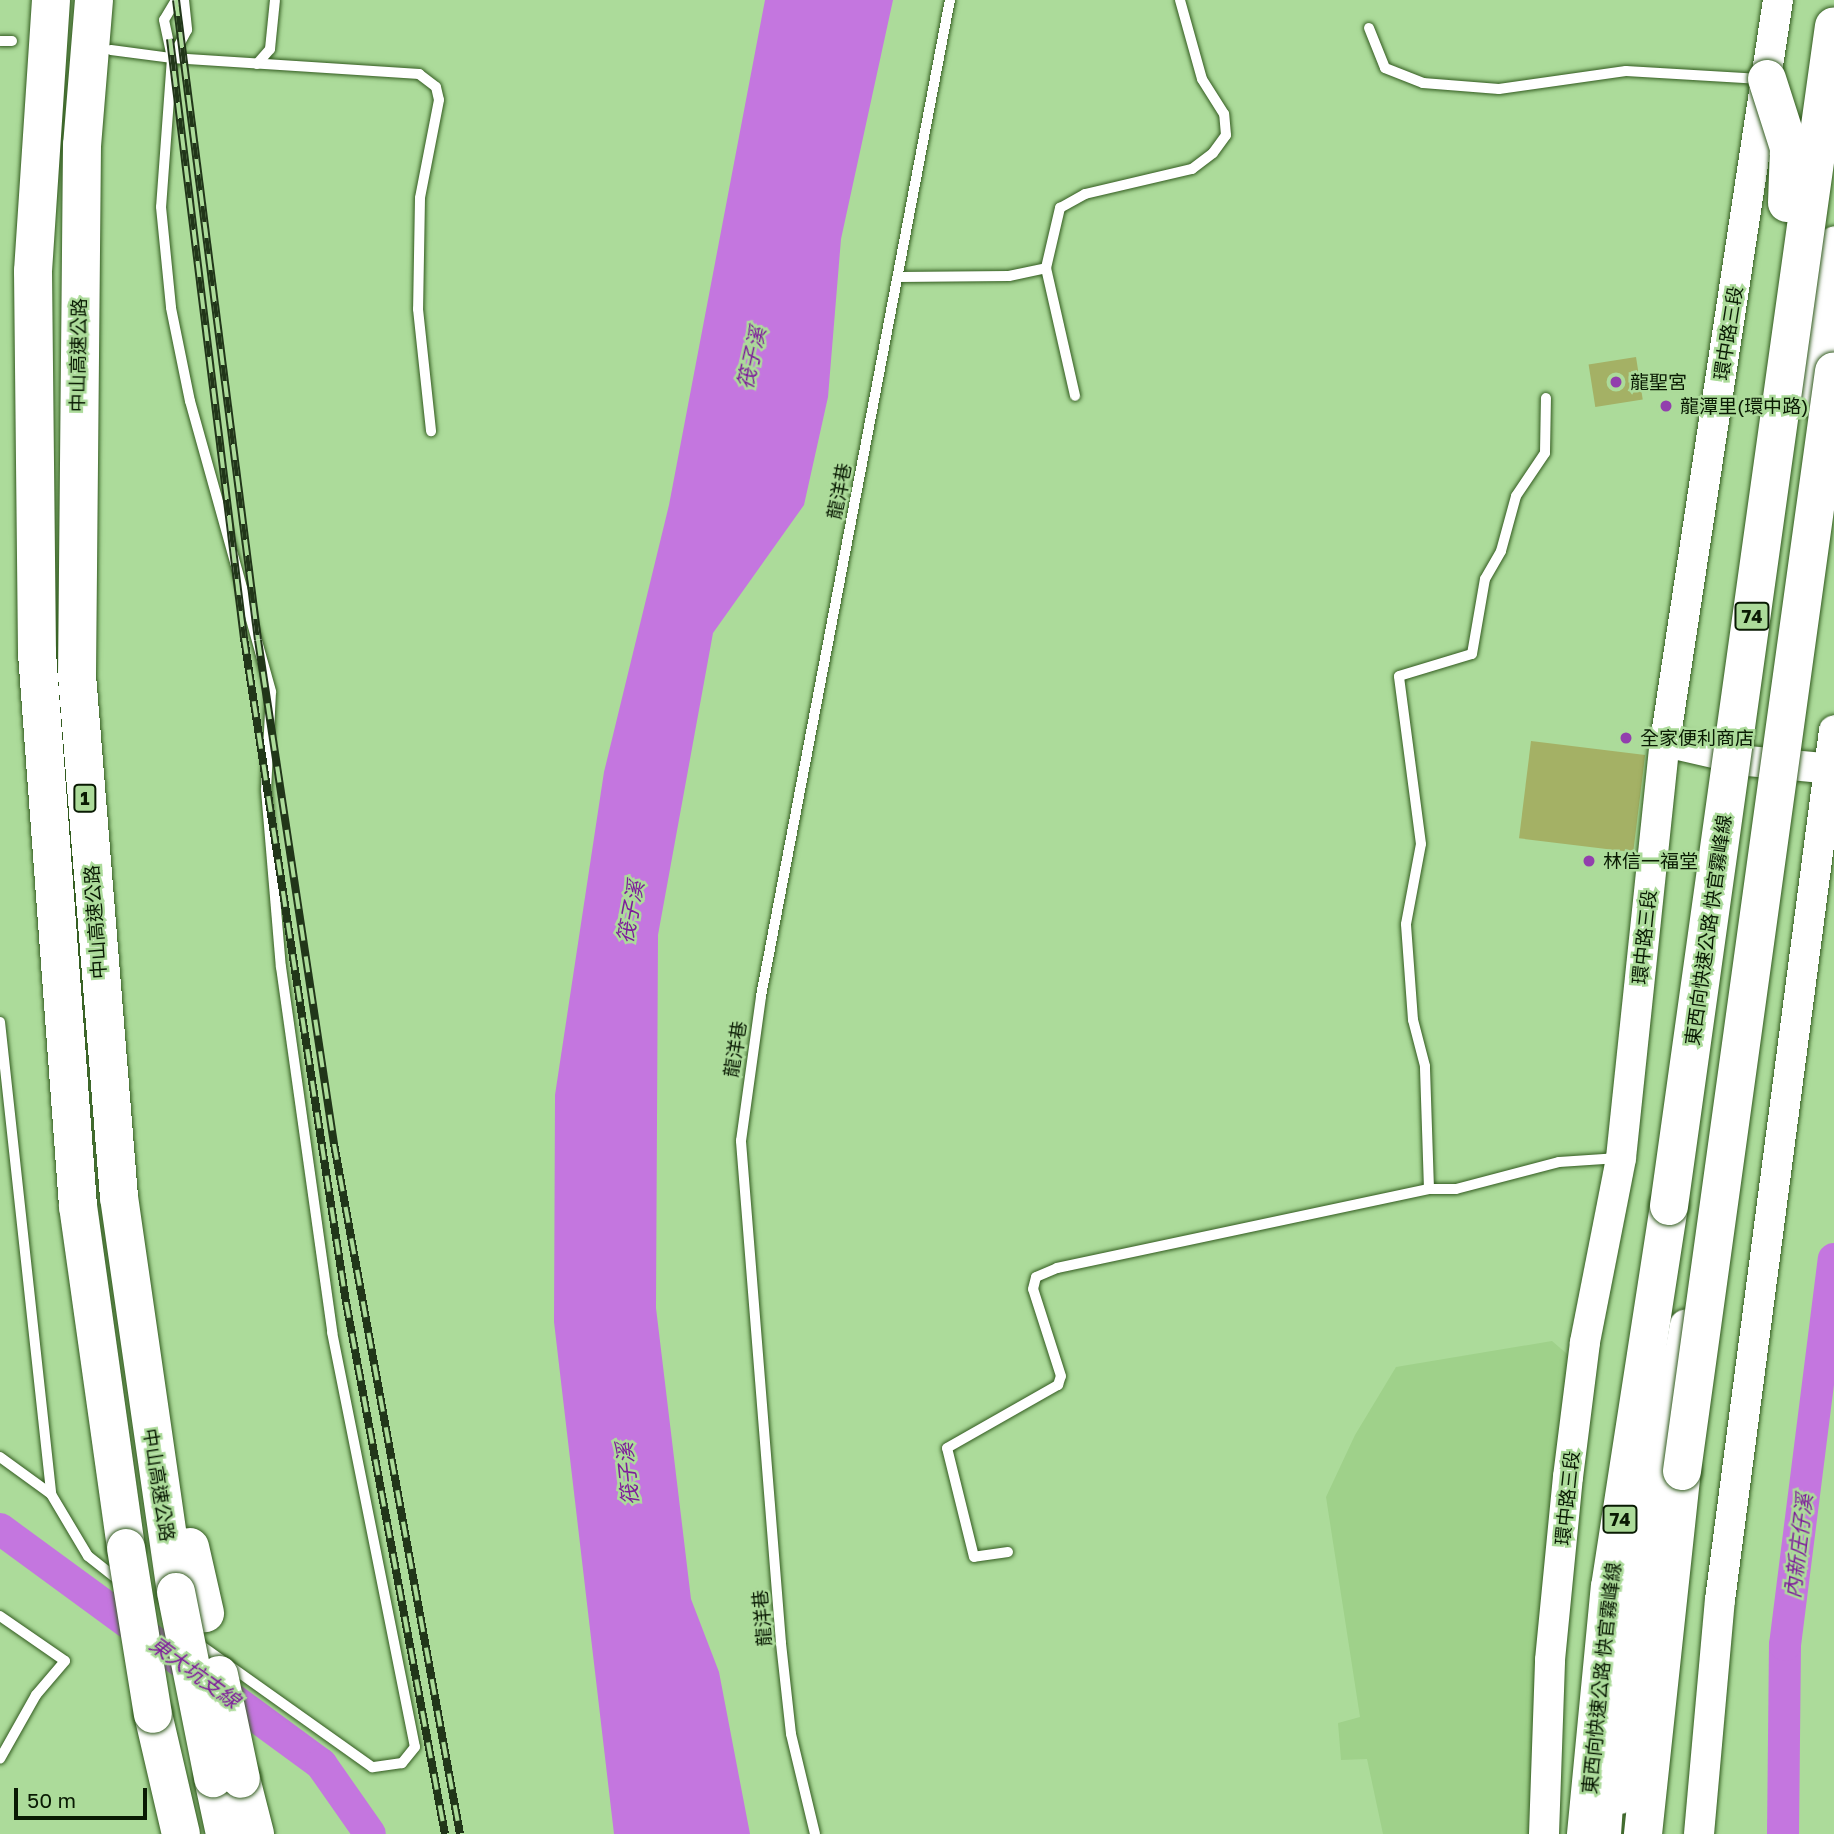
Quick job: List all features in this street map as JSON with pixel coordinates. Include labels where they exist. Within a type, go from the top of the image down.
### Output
[{"type":"highway","name":"中山高速公路","points":[[51,0],[33,271],[37,653],[78,1206],[126,1548],[157,1732],[181,1834]]},
{"type":"highway","name":"中山高速公路","points":[[94,0],[82,158],[77,675],[117,1183],[174,1607],[227,1778],[225,1834]]},
{"type":"highway","name":"東西向快速公路 快官霧峰線","points":[[1586,1834],[1610,1587],[1669,1206],[1834,26]]},
{"type":"highway","points":[[1669,1206],[1659,1123],[1671,999],[1786,248],[1789,148],[1767,79]]},
{"type":"highway","name":"74","points":[[1643,1834],[1682,1471],[1834,371]]},
{"type":"highway","points":[[1682,1471],[1743,1154],[1834,555]]},
{"type":"highway","points":[[157,1732],[169,1834]]},
{"type":"highway","points":[[227,1778],[255,1834]]},
{"type":"street","name":"環中路三段","points":[[1544,1834],[1550,1660],[1568,1477],[1585,1342],[1621,1158],[1665,742],[1778,0]]},
{"type":"street","points":[[1618,1834],[1634,1595],[1694,1277],[1755,762],[1834,138]]},
{"type":"street","points":[[1606,1834],[1623,1596],[1834,242]]},
{"type":"street","points":[[1699,1834],[1723,1573],[1832,768],[1834,730]]},
{"type":"street","points":[[1665,742],[1755,762],[1832,768]]},
{"type":"lane","points":[[0,1457],[51,1494],[88,1556],[174,1607],[372,1766],[402,1762],[415,1747],[332,1332],[283,980],[266,790],[271,692],[190,401],[171,308],[161,206],[172,58],[164,20],[176,0]]},
{"type":"lane","points":[[172,58],[187,30],[184,0]]},
{"type":"lane","points":[[257,64],[270,49],[275,0]]},
{"type":"lane","name":"龍洋巷","points":[[815,1834],[791,1734],[781,1643],[741,1141],[761,996],[950,0]]},
{"type":"lane","points":[[1075,396],[1046,268],[1060,208],[1085,194],[1192,169],[1226,135],[1224,114],[1202,79],[1180,0]]},
{"type":"lane","points":[[1369,28],[1385,68],[1434,85],[1499,89],[1626,71],[1767,79]]},
{"type":"lane","points":[[111,50],[172,58],[419,74],[436,87],[439,100],[421,198],[418,309],[431,431]]},
{"type":"lane","points":[[898,277],[1009,275],[1046,268]]},
{"type":"lane","points":[[1429,1189],[1425,1066],[1413,1020],[1406,924],[1421,844],[1399,676],[1472,654],[1485,579],[1501,551],[1516,496],[1545,453],[1546,398]]},
{"type":"lane","points":[[0,1022],[51,1494]]},
{"type":"lane","points":[[1008,1552],[974,1557],[947,1448],[1058,1385],[1061,1376],[1033,1289],[1036,1278],[1057,1268],[1429,1189],[1456,1189],[1559,1162],[1621,1158]]},
{"type":"lane","points":[[0,1616],[65,1661],[36,1695],[0,1759]]},
{"type":"shaded area","points":[[1552,1341],[1581,1366],[1531,1834],[1383,1834],[1367,1759],[1341,1760],[1338,1723],[1360,1717],[1326,1497],[1355,1435],[1396,1367]]},
{"type":"water","name":"筏子溪","points":[[765,0],[893,0],[841,239],[828,397],[804,505],[713,633],[658,935],[656,1308],[691,1599],[719,1672],[750,1834],[614,1834],[554,1322],[555,1095],[604,772],[669,505]]},
{"type":"building","name":"龍聖宮","points":[[1636,357],[1643,399],[1595,407],[1589,365]]},
{"type":"building","points":[[1531,741],[1645,755],[1633,852],[1519,838]]},
{"type":"waterway","name":"內新庄仔溪","points":[[1783,1834],[1785,1645],[1834,1259]]},
{"type":"waterway","name":"東大坑支線","points":[[0,1529],[321,1764],[370,1834]]},
{"type":"railway","points":[[176,0],[258,640],[334,1144],[460,1834]]},
{"type":"railway","points":[[170,39],[244,638],[346,1302],[445,1834]]},
{"type":"place","name":"龍聖宮","points":[[1616,382]]},
{"type":"place","name":"龍潭里(環中路)","points":[[1666,406]]},
{"type":"place","name":"全家便利商店","points":[[1626,738]]},
{"type":"place","name":"林信一福堂","points":[[1589,861]]}]
